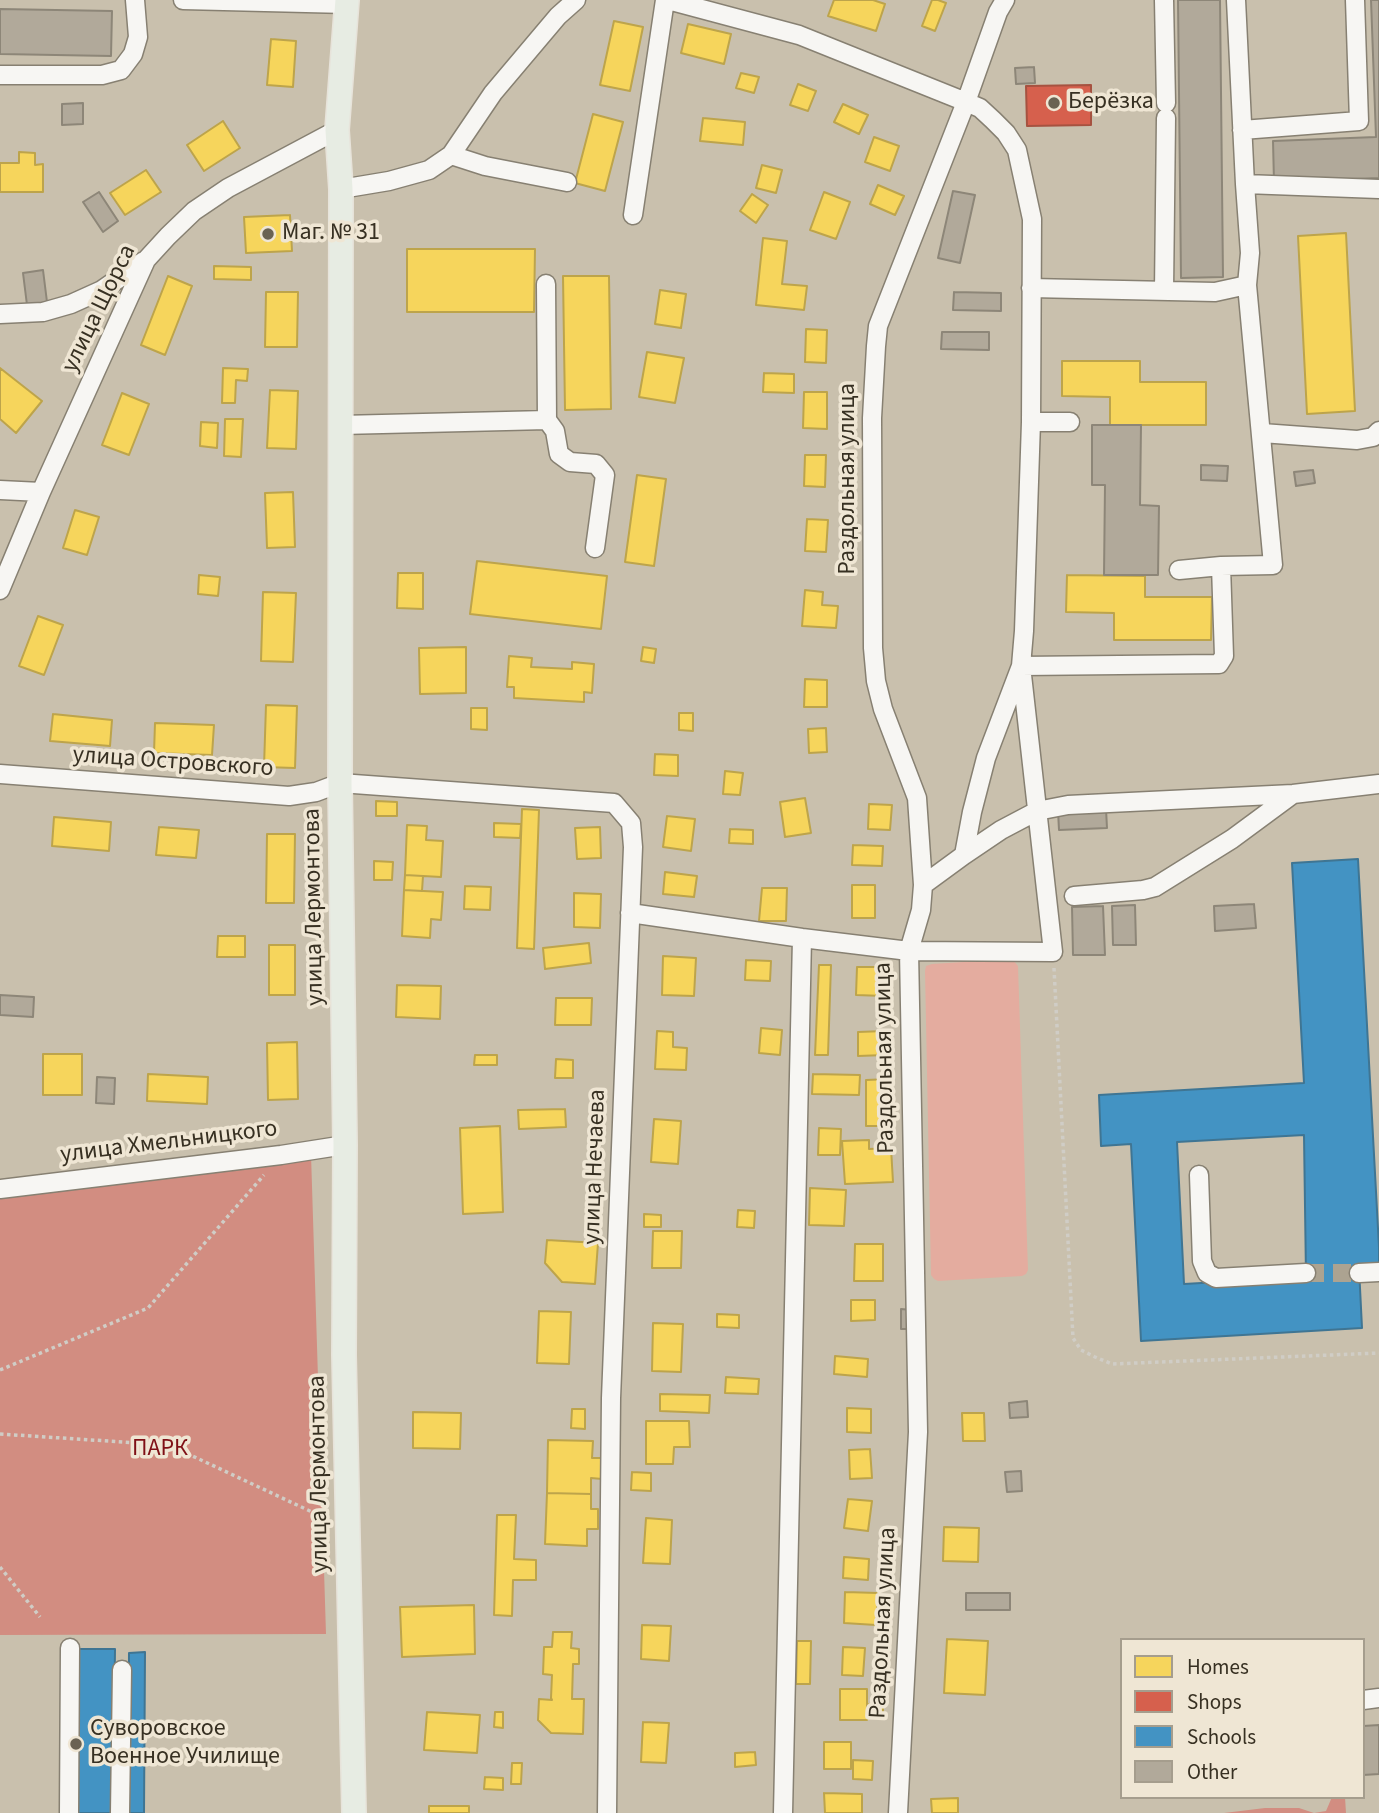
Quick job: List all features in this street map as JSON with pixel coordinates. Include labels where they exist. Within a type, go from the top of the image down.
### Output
[{"type":"main road","name":"улица Лермонтова","points":[[347,2],[337,131],[341,189],[340,783],[345,1144],[344,1355],[354,1813]]},
{"type":"street","points":[[0,75],[102,75],[121,70],[133,54],[138,37],[135,0]]},
{"type":"street","points":[[183,0],[347,2]]},
{"type":"street","points":[[341,189],[389,181],[429,170],[451,155],[493,93],[558,16],[576,0]]},
{"type":"street","points":[[631,913],[909,951],[1053,952],[1021,666],[1031,422],[1031,219],[1017,150],[993,120],[980,108],[966,102],[799,35],[667,0],[633,215]]},
{"type":"street","name":"Раздольная улица","points":[[898,1813],[918,1432],[909,951],[921,910],[922,885],[918,798],[883,709],[876,681],[873,648],[874,370],[878,326],[1005,0]]},
{"type":"street","points":[[1164,0],[1164,291]]},
{"type":"street","points":[[1179,570],[1273,565],[1247,285],[1250,253],[1236,0]]},
{"type":"street","points":[[1242,130],[1359,121],[1355,0]]},
{"type":"street","name":"улица Щорса","points":[[0,590],[41,492],[146,260],[194,211],[228,188],[337,131]]},
{"type":"street","points":[[451,155],[485,166],[567,182]]},
{"type":"street","points":[[1245,184],[1379,189]]},
{"type":"street","points":[[0,314],[43,312],[71,304],[102,290],[146,260]]},
{"type":"street","points":[[546,284],[547,420],[555,431],[559,454],[570,462],[596,464],[605,475],[595,548]]},
{"type":"street","points":[[1031,288],[1215,292],[1247,285]]},
{"type":"street","points":[[341,425],[547,420]]},
{"type":"street","points":[[1031,422],[1070,422]]},
{"type":"street","points":[[1262,433],[1357,440],[1373,437],[1379,431]]},
{"type":"street","points":[[0,490],[41,492]]},
{"type":"street","points":[[1021,666],[1219,664],[1224,656],[1221,566]]},
{"type":"street","points":[[964,855],[986,758],[1021,666]]},
{"type":"street","name":"улица Островского","points":[[0,774],[289,796],[316,792],[340,783]]},
{"type":"street","name":"улица Нечаева","points":[[340,783],[614,803],[631,823],[631,913],[611,1398],[607,1813]]},
{"type":"street","points":[[922,885],[1001,830],[1037,811],[1068,805],[1293,794],[1379,784]]},
{"type":"street","points":[[1074,896],[1155,887],[1232,839],[1293,794]]},
{"type":"street","points":[[783,1813],[802,938]]},
{"type":"street","name":"улица Хмельницкого","points":[[0,1189],[281,1155],[345,1144]]},
{"type":"street","points":[[1199,1175],[1202,1261],[1207,1273],[1216,1278],[1306,1273]]},
{"type":"street","points":[[1359,1273],[1379,1272]]},
{"type":"street","points":[[69,1813],[70,1648]]},
{"type":"street","points":[[120,1813],[122,1670]]},
{"type":"path","points":[[1053,952],[1073,1338],[1081,1350],[1112,1364],[1379,1353]]},
{"type":"path","points":[[0,1370],[148,1308],[281,1155]]},
{"type":"path","points":[[0,1434],[169,1445],[347,1529]]},
{"type":"path","points":[[0,1567],[40,1617]]},
{"type":"shaded area","points":[[1012,959],[1018,966],[1028,1270],[1022,1276],[938,1281],[931,1275],[926,966]]},
{"type":"green space","name":"ПАРК","points":[[311,1154],[326,1634],[0,1635],[0,1195]]},
{"type":"green space","points":[[1331,1799],[1345,1799],[1346,1813],[1314,1813],[1326,1811]]},
{"type":"green space","points":[[1265,1808],[1299,1808],[1314,1813],[1224,1813]]},
{"type":"building: Homes","points":[[834,0],[873,0],[885,4],[876,31],[828,16]]},
{"type":"building: Homes","points":[[932,0],[946,3],[935,31],[922,26]]},
{"type":"building: Homes","points":[[614,21],[643,27],[630,91],[600,85]]},
{"type":"building: Homes","points":[[688,24],[731,34],[724,64],[681,53]]},
{"type":"building: Homes","points":[[271,39],[296,41],[293,87],[267,85]]},
{"type":"building: Homes","points":[[741,73],[759,77],[754,93],[736,88]]},
{"type":"building: Homes","points":[[798,84],[816,91],[808,111],[790,105]]},
{"type":"building: Homes","points":[[843,104],[868,115],[859,134],[834,122]]},
{"type":"building: Homes","points":[[593,114],[623,122],[605,191],[575,183]]},
{"type":"building: Homes","points":[[703,118],[745,122],[743,145],[700,141]]},
{"type":"building: Homes","points":[[223,121],[240,148],[204,171],[187,145]]},
{"type":"building: Homes","points":[[874,137],[899,146],[890,171],[865,162]]},
{"type":"building: Homes","points":[[19,152],[35,153],[35,165],[43,164],[43,192],[0,192],[0,163],[19,163]]},
{"type":"building: Homes","points":[[762,165],[782,170],[776,193],[756,188]]},
{"type":"building: Homes","points":[[146,170],[161,192],[125,215],[110,193]]},
{"type":"building: Homes","points":[[878,185],[904,196],[895,215],[870,204]]},
{"type":"building: Homes","points":[[824,192],[850,202],[836,239],[810,230]]},
{"type":"building: Homes","points":[[752,194],[768,205],[756,223],[740,211]]},
{"type":"building: Homes","name":"Маг. № 31","points":[[290,215],[292,251],[246,253],[244,217]]},
{"type":"building: Homes","points":[[1346,233],[1355,411],[1307,414],[1298,236]]},
{"type":"building: Homes","points":[[763,238],[787,241],[782,284],[807,286],[804,310],[756,305]]},
{"type":"building: Homes","points":[[407,249],[535,249],[534,312],[407,312]]},
{"type":"building: Homes","points":[[214,266],[251,267],[251,280],[214,279]]},
{"type":"building: Homes","points":[[168,276],[192,286],[165,355],[141,345]]},
{"type":"building: Homes","points":[[563,276],[609,276],[611,409],[565,410]]},
{"type":"building: Homes","points":[[660,290],[686,294],[681,328],[655,324]]},
{"type":"building: Homes","points":[[266,292],[298,292],[297,347],[265,347]]},
{"type":"building: Homes","points":[[806,329],[827,330],[826,363],[805,362]]},
{"type":"building: Homes","points":[[647,352],[684,358],[675,403],[639,397]]},
{"type":"building: Homes","points":[[1062,361],[1140,361],[1140,382],[1206,382],[1206,425],[1110,425],[1110,397],[1062,396]]},
{"type":"building: Homes","points":[[0,368],[42,401],[16,433],[0,419]]},
{"type":"building: Homes","points":[[223,368],[248,369],[247,381],[236,380],[235,403],[222,403]]},
{"type":"building: Homes","points":[[764,373],[794,374],[794,393],[763,392]]},
{"type":"building: Homes","points":[[270,390],[298,391],[296,449],[267,448]]},
{"type":"building: Homes","points":[[804,392],[827,392],[827,429],[803,428]]},
{"type":"building: Homes","points":[[122,393],[149,404],[129,455],[102,445]]},
{"type":"building: Homes","points":[[225,419],[243,419],[241,457],[224,456]]},
{"type":"building: Homes","points":[[201,422],[218,423],[217,448],[200,446]]},
{"type":"building: Homes","points":[[805,455],[826,455],[825,487],[804,486]]},
{"type":"building: Homes","points":[[637,475],[666,479],[654,566],[625,562]]},
{"type":"building: Homes","points":[[293,492],[295,547],[267,548],[265,493]]},
{"type":"building: Homes","points":[[75,510],[99,517],[87,555],[63,548]]},
{"type":"building: Homes","points":[[807,519],[828,520],[826,552],[805,551]]},
{"type":"building: Homes","points":[[477,561],[607,576],[601,629],[470,614]]},
{"type":"building: Homes","points":[[398,573],[423,573],[423,609],[397,608]]},
{"type":"building: Homes","points":[[199,575],[220,577],[218,596],[198,594]]},
{"type":"building: Homes","points":[[1067,575],[1145,576],[1145,597],[1212,597],[1211,640],[1114,640],[1114,613],[1066,612]]},
{"type":"building: Homes","points":[[805,590],[823,592],[822,605],[838,606],[836,628],[802,626]]},
{"type":"building: Homes","points":[[263,592],[296,593],[293,662],[261,661]]},
{"type":"building: Homes","points":[[38,616],[63,625],[44,675],[19,666]]},
{"type":"building: Homes","points":[[466,647],[466,693],[420,694],[419,648]]},
{"type":"building: Homes","points":[[643,647],[656,649],[654,663],[641,661]]},
{"type":"building: Homes","points":[[509,656],[532,658],[531,667],[572,669],[572,662],[594,664],[592,693],[584,692],[584,702],[514,698],[514,687],[507,687]]},
{"type":"building: Homes","points":[[805,679],[827,680],[827,707],[804,707]]},
{"type":"building: Homes","points":[[266,705],[297,706],[295,768],[264,767]]},
{"type":"building: Homes","points":[[471,708],[487,708],[487,730],[471,729]]},
{"type":"building: Homes","points":[[679,713],[693,713],[693,731],[679,730]]},
{"type":"building: Homes","points":[[53,714],[112,720],[110,746],[50,741]]},
{"type":"building: Homes","points":[[155,723],[214,725],[212,755],[154,753]]},
{"type":"building: Homes","points":[[826,728],[827,752],[809,753],[808,729]]},
{"type":"building: Homes","points":[[655,754],[678,755],[678,776],[654,775]]},
{"type":"building: Homes","points":[[725,771],[743,773],[740,795],[723,794]]},
{"type":"building: Homes","points":[[805,798],[811,833],[785,837],[780,802]]},
{"type":"building: Homes","points":[[376,801],[397,802],[397,816],[376,816]]},
{"type":"building: Homes","points":[[869,804],[892,805],[890,830],[868,829]]},
{"type":"building: Homes","points":[[522,809],[539,810],[534,949],[517,948]]},
{"type":"building: Homes","points":[[667,816],[695,819],[691,851],[663,847]]},
{"type":"building: Homes","points":[[54,817],[111,822],[109,851],[52,846]]},
{"type":"building: Homes","points":[[494,823],[521,824],[520,838],[494,837]]},
{"type":"building: Homes","points":[[407,825],[427,826],[426,840],[443,841],[441,877],[405,875]]},
{"type":"building: Homes","points":[[159,827],[199,830],[196,858],[156,855]]},
{"type":"building: Homes","points":[[600,827],[601,858],[577,859],[575,828]]},
{"type":"building: Homes","points":[[730,829],[753,830],[753,844],[729,843]]},
{"type":"building: Homes","points":[[267,834],[295,834],[294,903],[266,903]]},
{"type":"building: Homes","points":[[853,845],[883,846],[882,866],[852,865]]},
{"type":"building: Homes","points":[[374,861],[393,862],[392,880],[374,880]]},
{"type":"building: Homes","points":[[665,872],[697,876],[694,897],[663,894]]},
{"type":"building: Homes","points":[[405,875],[423,876],[422,891],[404,890]]},
{"type":"building: Homes","points":[[852,885],[875,885],[875,918],[852,918]]},
{"type":"building: Homes","points":[[465,886],[491,887],[490,910],[464,909]]},
{"type":"building: Homes","points":[[762,888],[787,888],[786,921],[759,921]]},
{"type":"building: Homes","points":[[404,890],[443,892],[441,920],[431,919],[430,938],[402,936]]},
{"type":"building: Homes","points":[[574,893],[601,894],[600,928],[574,927]]},
{"type":"building: Homes","points":[[218,936],[245,936],[245,957],[217,957]]},
{"type":"building: Homes","points":[[589,943],[591,963],[545,969],[543,948]]},
{"type":"building: Homes","points":[[269,945],[295,945],[295,995],[269,995]]},
{"type":"building: Homes","points":[[663,956],[696,958],[694,996],[662,995]]},
{"type":"building: Homes","points":[[746,960],[771,961],[770,981],[745,980]]},
{"type":"building: Homes","points":[[819,965],[831,965],[828,1055],[815,1055]]},
{"type":"building: Homes","points":[[857,967],[885,967],[884,996],[856,995]]},
{"type":"building: Homes","points":[[397,985],[441,986],[440,1019],[396,1017]]},
{"type":"building: Homes","points":[[556,998],[592,998],[591,1025],[555,1025]]},
{"type":"building: Homes","points":[[761,1028],[782,1030],[780,1055],[759,1053]]},
{"type":"building: Homes","points":[[657,1031],[673,1032],[673,1047],[687,1048],[686,1070],[655,1069]]},
{"type":"building: Homes","points":[[884,1031],[885,1055],[858,1056],[858,1032]]},
{"type":"building: Homes","points":[[297,1042],[298,1099],[268,1100],[267,1043]]},
{"type":"building: Homes","points":[[43,1054],[82,1054],[82,1095],[43,1095]]},
{"type":"building: Homes","points":[[475,1055],[497,1055],[497,1065],[474,1065]]},
{"type":"building: Homes","points":[[556,1059],[573,1060],[573,1078],[555,1078]]},
{"type":"building: Homes","points":[[148,1074],[208,1077],[207,1104],[147,1101]]},
{"type":"building: Homes","points":[[813,1074],[860,1075],[859,1095],[812,1094]]},
{"type":"building: Homes","points":[[890,1079],[890,1126],[866,1126],[866,1080]]},
{"type":"building: Homes","points":[[565,1109],[566,1127],[519,1129],[518,1110]]},
{"type":"building: Homes","points":[[654,1119],[681,1121],[678,1164],[651,1162]]},
{"type":"building: Homes","points":[[500,1126],[503,1212],[463,1214],[460,1128]]},
{"type":"building: Homes","points":[[819,1128],[841,1129],[840,1155],[818,1155]]},
{"type":"building: Homes","points":[[869,1140],[869,1149],[891,1148],[893,1182],[845,1184],[842,1141]]},
{"type":"building: Homes","points":[[810,1188],[846,1190],[844,1226],[809,1225]]},
{"type":"building: Homes","points":[[738,1210],[755,1211],[754,1228],[737,1227]]},
{"type":"building: Homes","points":[[644,1214],[661,1215],[661,1227],[644,1227]]},
{"type":"building: Homes","points":[[653,1231],[682,1231],[681,1268],[652,1268]]},
{"type":"building: Homes","points":[[547,1240],[598,1243],[595,1284],[562,1282],[545,1263]]},
{"type":"building: Homes","points":[[855,1244],[883,1244],[883,1281],[854,1281]]},
{"type":"building: Homes","points":[[851,1300],[875,1300],[875,1320],[851,1321]]},
{"type":"building: Homes","points":[[539,1311],[571,1312],[569,1364],[537,1363]]},
{"type":"building: Homes","points":[[717,1314],[739,1315],[739,1328],[717,1327]]},
{"type":"building: Homes","points":[[653,1323],[683,1324],[681,1372],[652,1371]]},
{"type":"building: Homes","points":[[835,1356],[868,1359],[867,1377],[834,1374]]},
{"type":"building: Homes","points":[[726,1377],[759,1379],[758,1394],[725,1393]]},
{"type":"building: Homes","points":[[660,1394],[710,1395],[709,1413],[660,1411]]},
{"type":"building: Homes","points":[[847,1408],[871,1409],[871,1433],[847,1432]]},
{"type":"building: Homes","points":[[572,1409],[585,1409],[585,1429],[571,1428]]},
{"type":"building: Homes","points":[[413,1412],[461,1413],[460,1449],[413,1448]]},
{"type":"building: Homes","points":[[962,1413],[984,1413],[985,1441],[963,1441]]},
{"type":"building: Homes","points":[[646,1421],[689,1421],[690,1447],[674,1447],[673,1464],[646,1464]]},
{"type":"building: Homes","points":[[548,1440],[593,1441],[592,1458],[603,1458],[602,1479],[591,1478],[591,1494],[547,1493]]},
{"type":"building: Homes","points":[[870,1449],[872,1478],[850,1479],[849,1450]]},
{"type":"building: Homes","points":[[632,1472],[651,1473],[651,1491],[631,1490]]},
{"type":"building: Homes","points":[[547,1493],[591,1494],[591,1509],[598,1509],[598,1529],[587,1529],[587,1546],[545,1544]]},
{"type":"building: Homes","points":[[848,1499],[872,1501],[868,1531],[844,1528]]},
{"type":"building: Homes","points":[[497,1515],[516,1515],[514,1559],[536,1560],[536,1580],[513,1580],[512,1616],[494,1615]]},
{"type":"building: Homes","points":[[646,1518],[672,1520],[670,1564],[643,1563]]},
{"type":"building: Homes","points":[[944,1527],[979,1528],[978,1562],[943,1561]]},
{"type":"building: Homes","points":[[844,1557],[869,1559],[868,1580],[843,1578]]},
{"type":"building: Homes","points":[[845,1592],[878,1593],[876,1625],[844,1623]]},
{"type":"building: Homes","points":[[474,1605],[475,1654],[402,1657],[400,1607]]},
{"type":"building: Homes","points":[[642,1625],[671,1626],[669,1661],[641,1659]]},
{"type":"building: Homes","points":[[553,1632],[572,1632],[571,1648],[579,1649],[579,1664],[573,1664],[572,1699],[584,1699],[583,1734],[551,1733],[538,1720],[539,1699],[552,1700],[552,1675],[543,1674],[544,1647],[552,1647]]},
{"type":"building: Homes","points":[[947,1639],[988,1641],[985,1695],[944,1693]]},
{"type":"building: Homes","points":[[797,1641],[811,1641],[810,1684],[796,1684]]},
{"type":"building: Homes","points":[[843,1647],[865,1648],[863,1676],[842,1675]]},
{"type":"building: Homes","points":[[840,1689],[867,1689],[867,1720],[840,1720]]},
{"type":"building: Homes","points":[[869,1704],[883,1704],[883,1718],[869,1718]]},
{"type":"building: Homes","points":[[427,1712],[480,1715],[477,1753],[424,1750]]},
{"type":"building: Homes","points":[[495,1712],[503,1712],[503,1728],[494,1727]]},
{"type":"building: Homes","points":[[643,1722],[669,1723],[666,1763],[641,1762]]},
{"type":"building: Homes","points":[[824,1742],[851,1742],[851,1769],[824,1769]]},
{"type":"building: Homes","points":[[755,1752],[756,1765],[735,1767],[735,1753]]},
{"type":"building: Homes","points":[[853,1760],[873,1761],[872,1780],[853,1779]]},
{"type":"building: Homes","points":[[512,1763],[522,1763],[521,1784],[511,1784]]},
{"type":"building: Homes","points":[[485,1777],[503,1778],[503,1790],[484,1789]]},
{"type":"building: Homes","points":[[824,1793],[862,1794],[862,1813],[825,1813]]},
{"type":"building: Homes","points":[[958,1798],[958,1813],[932,1813],[931,1799]]},
{"type":"building: Homes","points":[[429,1806],[469,1806],[469,1813],[429,1813]]},
{"type":"building: Shops","points":[[1091,85],[1091,125],[1027,126],[1026,86]]},
{"type":"building: Schools","points":[[1358,859],[1379,1247],[1379,1267],[1359,1268],[1362,1328],[1141,1341],[1131,1144],[1101,1146],[1099,1095],[1304,1083],[1292,863]],"holes":[[[1304,1135],[1306,1277],[1184,1284],[1177,1142]]]},
{"type":"building: Schools","points":[[79,1649],[115,1649],[113,1813],[78,1813]]},
{"type":"building: Schools","points":[[145,1652],[144,1813],[128,1813],[129,1653]]},
{"type":"building: Other","points":[[1178,0],[1220,0],[1223,277],[1181,278]]},
{"type":"building: Other","points":[[1371,0],[1379,0],[1379,178],[1274,182],[1273,141],[1376,137]]},
{"type":"building: Other","points":[[0,9],[112,11],[111,56],[0,54]]},
{"type":"building: Other","points":[[1034,67],[1035,83],[1016,84],[1015,68]]},
{"type":"building: Other","points":[[83,103],[83,124],[62,125],[62,104]]},
{"type":"building: Other","points":[[953,191],[975,195],[960,263],[938,258]]},
{"type":"building: Other","points":[[99,192],[118,221],[103,232],[83,202]]},
{"type":"building: Other","points":[[43,270],[47,302],[27,305],[23,273]]},
{"type":"building: Other","points":[[954,292],[1001,293],[1001,311],[953,310]]},
{"type":"building: Other","points":[[942,332],[989,332],[989,350],[941,349]]},
{"type":"building: Other","points":[[1092,425],[1141,425],[1140,505],[1159,506],[1158,575],[1104,575],[1105,485],[1092,485]]},
{"type":"building: Other","points":[[1201,465],[1228,466],[1227,481],[1201,480]]},
{"type":"building: Other","points":[[1313,470],[1315,483],[1296,486],[1294,472]]},
{"type":"building: Other","points":[[1106,809],[1107,828],[1059,830],[1058,811]]},
{"type":"building: Other","points":[[1254,904],[1256,928],[1215,931],[1214,906]]},
{"type":"building: Other","points":[[1135,905],[1136,945],[1113,945],[1112,906]]},
{"type":"building: Other","points":[[1103,906],[1105,955],[1073,955],[1072,907]]},
{"type":"building: Other","points":[[0,995],[34,997],[33,1017],[0,1015]]},
{"type":"building: Other","points":[[97,1077],[115,1078],[114,1104],[96,1103]]},
{"type":"building: Other","points":[[901,1309],[912,1310],[911,1329],[901,1329]]},
{"type":"building: Other","points":[[1027,1401],[1028,1417],[1010,1418],[1009,1403]]},
{"type":"building: Other","points":[[1021,1471],[1022,1491],[1007,1492],[1005,1472]]},
{"type":"building: Other","points":[[966,1593],[1010,1593],[1010,1610],[966,1610]]},
{"type":"building: Other","points":[[1379,1725],[1379,1774],[1365,1775],[1365,1726]]},
{"type":"tunnel","points":[[1306,1273],[1359,1273]]},
{"type":"place","name":"Берёзка","points":[[1054,103]]},
{"type":"place","name":"Маг. № 31","points":[[268,234]]},
{"type":"place","name":"Суворовское Военное Училище","points":[[76,1744]]}]
